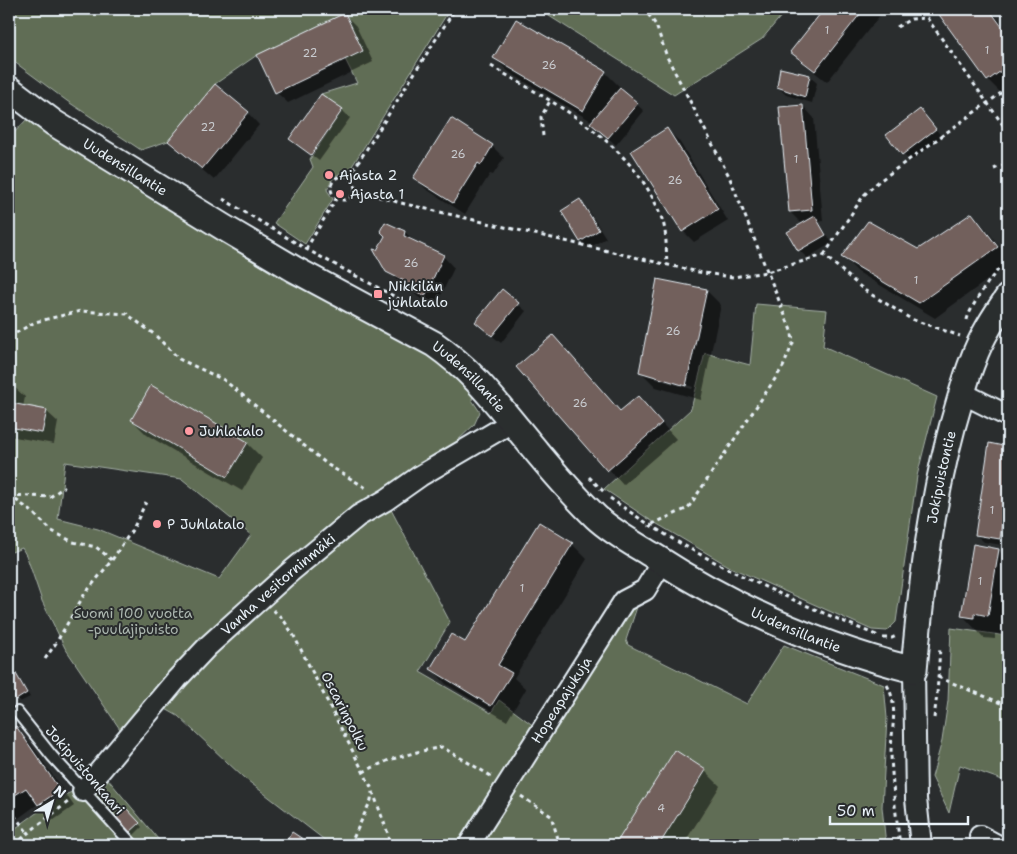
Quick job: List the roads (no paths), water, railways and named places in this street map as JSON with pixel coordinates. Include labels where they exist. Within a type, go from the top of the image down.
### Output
[{"type":"street","name":"Uudensillantie","points":[[9,89],[54,123],[223,227],[294,269],[434,344],[468,370],[489,392],[549,467],[598,519],[662,562],[696,583],[742,606],[806,634],[869,658],[914,670]]},
{"type":"street","name":"Jokipuistontie","points":[[914,670],[931,520],[951,429],[973,359],[991,322],[1008,297]]},
{"type":"street","points":[[962,393],[1008,416]]},
{"type":"street","name":"Vanha vesitorninmäki","points":[[82,790],[177,678],[260,597],[358,516],[386,500],[420,476],[512,422]]},
{"type":"street","name":"Hopeapajukuja","points":[[468,845],[624,601],[644,590],[662,562]]},
{"type":"street","points":[[914,670],[916,799],[921,845]]},
{"type":"street","points":[[980,836],[998,845]]},
{"type":"lane","name":"Jokipuistonkaari","points":[[17,712],[52,756],[133,845]]},
{"type":"place","name":"Ajasta 2","points":[[329,175]]},
{"type":"place","name":"Ajasta 1","points":[[340,194]]},
{"type":"place","name":"Nikkilän juhlatalo","points":[[378,294]]},
{"type":"place","name":"Juhlatalo","points":[[189,431]]},
{"type":"place","name":"P Juhlatalo","points":[[157,524]]},
{"type":"park label","name":"Suomi 100 vuotta -puulajipuisto","points":[[133,622]]}]
